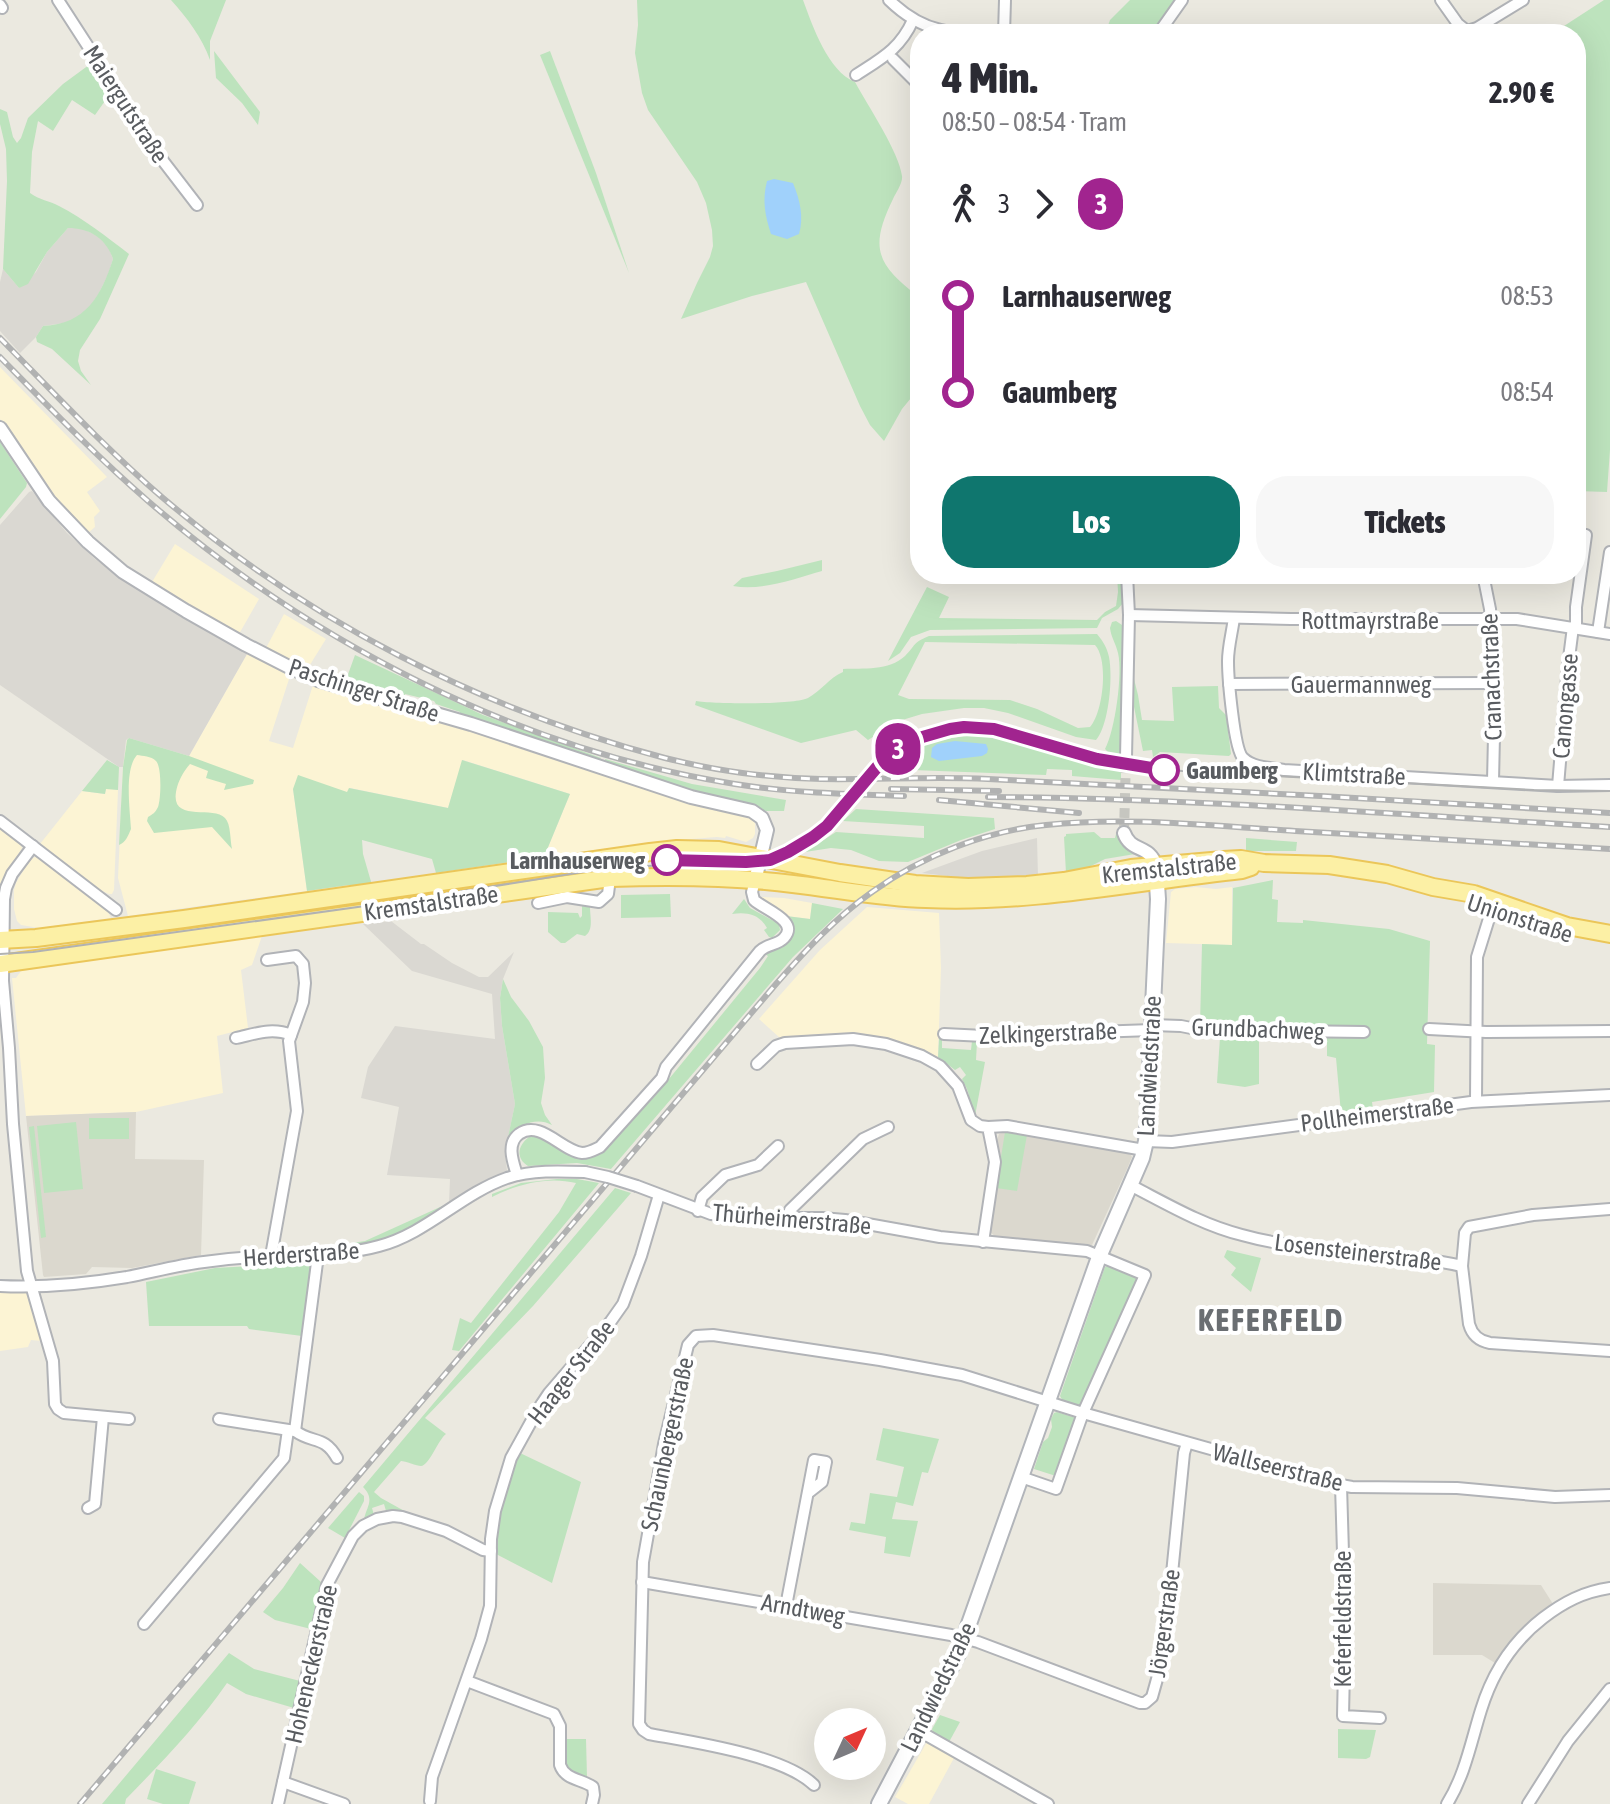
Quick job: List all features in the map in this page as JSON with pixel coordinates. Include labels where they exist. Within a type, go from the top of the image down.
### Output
[{"type":"main road","name":"Kremstalstraße","points":[[2,940],[168,921],[650,852],[704,849],[734,852],[815,869],[915,884],[968,887],[1064,881],[1131,868],[1156,873]]},
{"type":"main road","name":"Kremstalstraße","points":[[1,964],[610,878],[669,876],[790,883],[905,898],[962,900],[1056,894],[1241,859],[1264,863]]},
{"type":"main road","name":"Unionstraße","points":[[1264,863],[1329,865],[1387,874],[1474,894],[1567,926],[1610,934]]},
{"type":"main road","name":"Landwiedstraße","points":[[879,1804],[953,1667],[1099,1257],[1145,1146],[1158,899],[1156,873]]},
{"type":"main road","name":"Unionstraße","points":[[1433,887],[1491,912],[1567,935],[1610,942]]},
{"type":"street","name":"Maiergutstraße","points":[[58,0],[157,153],[197,205]]},
{"type":"street","points":[[889,0],[923,24]]},
{"type":"street","points":[[1004,24],[1005,0]]},
{"type":"street","points":[[1165,24],[1182,0]]},
{"type":"street","points":[[1441,0],[1458,24]]},
{"type":"street","points":[[1484,24],[1523,0]]},
{"type":"street","points":[[911,24],[913,20]]},
{"type":"street","points":[[856,75],[894,50],[910,28]]},
{"type":"street","points":[[893,59],[910,76]]},
{"type":"street","name":"Paschinger Straße","points":[[0,428],[49,501],[88,542],[123,572],[213,627],[318,680],[445,716],[691,797],[752,811],[762,818],[767,830],[761,858]]},
{"type":"street","points":[[1604,633],[1610,552]]},
{"type":"street","points":[[1126,757],[1127,584]]},
{"type":"street","name":"Cranachstraße","points":[[1485,584],[1491,619],[1493,781]]},
{"type":"street","name":"Canongasse","points":[[1558,786],[1579,584]]},
{"type":"street","name":"Rottmayrstraße","points":[[1129,615],[1517,619],[1604,633]]},
{"type":"street","name":"Klimtstraße","points":[[1234,618],[1228,662],[1229,684],[1237,744],[1241,756],[1247,761],[1271,768],[1558,786],[1610,785]]},
{"type":"street","name":"Gauermannweg","points":[[1229,684],[1493,683]]},
{"type":"street","points":[[0,821],[116,910]]},
{"type":"street","points":[[1124,833],[1128,842],[1151,855],[1156,873]]},
{"type":"street","points":[[33,846],[12,874],[6,888],[1,964],[27,1271],[53,1361],[55,1404],[58,1409],[64,1413],[129,1419]]},
{"type":"street","points":[[517,1175],[511,1147],[516,1137],[526,1131],[536,1130],[578,1152],[590,1152],[600,1147],[662,1078],[666,1067],[760,951],[785,937],[788,929],[784,920],[754,900],[752,892],[761,858]]},
{"type":"street","points":[[538,903],[567,897],[599,902],[608,894],[610,878]]},
{"type":"street","points":[[1476,1101],[1477,957],[1491,912]]},
{"type":"street","points":[[267,960],[298,958],[303,964],[305,983],[303,1002],[289,1049],[297,1103],[296,1120],[271,1256]]},
{"type":"street","name":"Grundbachweg","points":[[1152,1027],[1364,1032]]},
{"type":"street","name":"Zelkingerstraße","points":[[944,1034],[984,1036],[1152,1027]]},
{"type":"street","points":[[1429,1029],[1610,1031]]},
{"type":"street","points":[[236,1038],[277,1030],[291,1035]]},
{"type":"street","points":[[757,1064],[776,1046],[785,1043],[853,1039],[886,1044],[922,1056],[940,1066],[958,1086],[971,1120],[988,1127],[995,1162],[983,1242]]},
{"type":"street","name":"Pollheimerstraße","points":[[988,1127],[1007,1126],[1145,1146],[1476,1101],[1610,1095]]},
{"type":"street","points":[[789,1218],[790,1210],[863,1139],[888,1127]]},
{"type":"street","points":[[698,1211],[702,1197],[725,1175],[758,1165],[778,1146]]},
{"type":"street","name":"Herderstraße","points":[[0,1286],[99,1281],[200,1262],[364,1250],[397,1240],[491,1185],[517,1175],[585,1172]]},
{"type":"street","name":"Thürheimerstraße","points":[[585,1172],[637,1186],[698,1211],[725,1216],[845,1220],[983,1242],[1087,1251],[1099,1257]]},
{"type":"street","name":"Losensteinerstraße","points":[[1130,1185],[1202,1222],[1244,1236],[1289,1245],[1462,1266],[1465,1233],[1469,1227],[1533,1215],[1610,1209]]},
{"type":"street","name":"Haager Straße","points":[[430,1801],[432,1777],[490,1606],[492,1525],[513,1455],[555,1386],[623,1304],[659,1195]]},
{"type":"street","points":[[144,1624],[284,1458],[318,1255]]},
{"type":"street","points":[[1021,1477],[1056,1489],[1083,1413],[1145,1275],[1099,1257]]},
{"type":"street","points":[[1462,1266],[1469,1324],[1480,1340],[1610,1351]]},
{"type":"street","name":"Schaunbergerstraße","points":[[814,1785],[803,1774],[768,1761],[719,1747],[649,1734],[639,1724],[643,1562],[664,1446],[688,1345],[696,1336],[718,1336],[941,1370],[1047,1403]]},
{"type":"street","name":"Wallseerstraße","points":[[1047,1403],[1341,1485],[1471,1489],[1555,1497],[1610,1495]]},
{"type":"street","points":[[88,1508],[95,1504],[103,1417]]},
{"type":"street","points":[[219,1419],[291,1430],[325,1442],[337,1458]]},
{"type":"street","name":"Jörgerstraße","points":[[964,1639],[1140,1703],[1150,1700],[1164,1654],[1187,1443]]},
{"type":"street","name":"Keferfeldstraße","points":[[1341,1485],[1345,1621],[1343,1716],[1380,1718]]},
{"type":"street","points":[[786,1606],[808,1493]]},
{"type":"street","name":"Hoheneckerstraße","points":[[278,1804],[330,1577],[353,1536],[363,1526],[384,1517],[402,1517],[446,1531],[491,1551]]},
{"type":"street","name":"Arndtweg","points":[[642,1582],[964,1639]]},
{"type":"street","points":[[1447,1804],[1466,1763],[1486,1697],[1508,1654],[1528,1631],[1561,1605],[1584,1593],[1610,1588]]},
{"type":"street","points":[[467,1681],[554,1714],[560,1726],[562,1770],[593,1787],[592,1804]]},
{"type":"street","points":[[1528,1804],[1568,1741],[1610,1689]]},
{"type":"street","points":[[919,1731],[1048,1804]]},
{"type":"street","points":[[283,1782],[344,1804]]},
{"type":"shaded area","points":[[68,228],[82,228],[99,237],[109,248],[113,259],[108,275],[88,309],[65,323],[43,326],[20,353],[0,331],[3,269],[19,288],[36,272],[47,252]]},
{"type":"shaded area","points":[[0,367],[107,477],[87,492],[100,511],[94,517],[95,527],[87,534],[55,499],[0,419]]},
{"type":"shaded area","points":[[32,491],[67,533],[95,559],[175,613],[247,654],[189,756],[129,738],[126,740],[123,767],[119,767],[0,685],[0,525]]},
{"type":"shaded area","points":[[175,544],[259,599],[239,634],[152,582]]},
{"type":"shaded area","points":[[284,614],[326,639],[308,668],[266,648]]},
{"type":"shaded area","points":[[247,654],[290,676],[269,741],[293,748],[313,685],[466,730],[689,804],[747,816],[755,823],[755,834],[746,842],[726,836],[544,857],[570,794],[463,760],[448,808],[350,788],[348,793],[293,789],[307,891],[128,916],[118,878],[127,740],[189,756]]},
{"type":"shaded area","points":[[106,788],[118,790],[112,894],[98,889],[40,844],[82,791],[105,794]]},
{"type":"shaded area","points":[[0,827],[19,841],[22,848],[0,884]]},
{"type":"shaded area","points":[[1037,838],[1038,877],[973,879],[922,873],[982,851]]},
{"type":"shaded area","points":[[35,857],[107,910],[111,918],[39,928],[21,925],[14,909],[14,890],[23,871]]},
{"type":"shaded area","points":[[1196,887],[1232,887],[1232,945],[1166,943],[1171,892]]},
{"type":"shaded area","points":[[761,897],[812,903],[810,919],[786,916]]},
{"type":"shaded area","points":[[867,907],[939,913],[938,1057],[918,1048],[855,1033],[780,1038],[759,1019],[820,950]]},
{"type":"shaded area","points":[[391,921],[421,944],[479,977],[488,977],[514,952],[503,979],[500,998],[515,1104],[505,1152],[507,1171],[449,1204],[450,1179],[387,1175],[399,1107],[361,1098],[368,1067],[395,1026],[495,1039],[492,994],[412,971],[363,924]]},
{"type":"shaded area","points":[[262,936],[252,965],[241,970],[248,1028],[217,1036],[223,1093],[136,1112],[26,1116],[12,978],[16,978],[21,971]]},
{"type":"shaded area","points":[[136,1112],[135,1159],[204,1160],[201,1255],[132,1268],[92,1267],[86,1274],[44,1277],[26,1116]]},
{"type":"shaded area","points":[[1005,1132],[1131,1155],[1092,1245],[996,1237],[990,1232],[1000,1161],[997,1140],[999,1134]]},
{"type":"shaded area","points":[[0,1291],[25,1291],[31,1295],[42,1341],[31,1340],[28,1347],[0,1351]]},
{"type":"shaded area","points":[[1433,1583],[1541,1585],[1553,1604],[1524,1628],[1495,1663],[1482,1655],[1433,1655]]},
{"type":"shaded area","points":[[927,1742],[954,1758],[929,1804],[908,1804],[895,1797]]},
{"type":"green space","points":[[171,0],[226,0],[210,41],[210,60],[194,28]]},
{"type":"green space","points":[[637,0],[803,0],[829,58],[855,82],[895,155],[902,179],[885,217],[879,244],[886,266],[910,289],[910,399],[884,441],[870,425],[860,406],[806,282],[681,319],[710,257],[712,230],[697,182],[648,110],[635,53]]},
{"type":"green space","points":[[1130,0],[1179,0],[1161,24],[1109,24]]},
{"type":"green space","points":[[1604,0],[1610,0],[1610,450],[1607,492],[1586,491],[1586,24],[1567,24]]},
{"type":"green space","points":[[214,51],[260,112],[258,125],[242,103],[216,78]]},
{"type":"green space","points":[[550,51],[596,173],[629,273],[540,55]]},
{"type":"green space","points":[[93,62],[112,91],[95,115],[72,100],[53,131],[38,121],[32,152],[30,193],[77,217],[129,254],[100,319],[80,350],[78,361],[81,371],[91,385],[52,349],[37,342],[36,337],[43,326],[70,320],[90,306],[103,285],[113,259],[106,245],[96,236],[68,228],[47,252],[28,284],[19,288],[3,269],[7,181],[0,109],[7,112],[17,143],[28,118],[63,84]]},
{"type":"green space","points":[[0,442],[27,483],[0,519]]},
{"type":"green space","points":[[822,560],[822,571],[767,586],[733,586],[742,578]]},
{"type":"green space","points":[[1118,584],[1122,584],[1123,603],[1102,618],[1097,628],[930,630],[911,637],[900,653],[888,661],[927,587],[949,597],[939,618],[1097,620],[1116,606]]},
{"type":"green space","points":[[1116,621],[1122,625],[1121,757],[1111,755],[1105,749],[1115,716],[1119,687],[1118,653],[1110,628]]},
{"type":"green space","points":[[1097,634],[1109,657],[1110,688],[1104,724],[1096,740],[1076,737],[1008,713],[964,708],[899,721],[868,740],[856,730],[801,743],[695,705],[696,701],[772,703],[808,698],[843,669],[876,668],[899,661],[929,636]],"holes":[[[925,642],[1095,645],[1102,662],[1103,686],[1095,720],[1090,727],[1078,728],[1010,700],[909,699],[898,695]]]},
{"type":"green space","points":[[355,655],[483,715],[601,758],[598,762],[460,716],[460,712],[434,701],[405,694],[405,698],[346,680]]},
{"type":"green space","points":[[1132,671],[1142,720],[1174,721],[1172,687],[1218,686],[1219,708],[1226,715],[1231,754],[1160,752],[1153,757],[1152,750],[1143,751],[1132,697]]},
{"type":"green space","points":[[977,735],[1121,771],[1121,780],[1072,776],[1072,770],[1047,769],[1046,775],[886,769],[917,748],[951,738]]},
{"type":"green space","points":[[129,738],[254,780],[253,784],[224,790],[226,784],[206,778],[208,771],[190,764],[178,784],[176,801],[180,807],[219,814],[225,818],[232,849],[212,827],[154,833],[147,821],[159,803],[158,764],[147,756],[137,755],[129,780],[131,829],[119,845],[123,767]]},
{"type":"green space","points":[[605,759],[692,784],[786,800],[784,811],[766,811],[733,800],[689,792],[606,765]]},
{"type":"green space","points":[[107,760],[119,767],[118,790],[106,789],[105,794],[82,791]]},
{"type":"green space","points":[[462,760],[570,794],[544,857],[436,873],[432,859],[362,840],[372,885],[307,891],[293,789],[298,775],[347,792],[349,788],[448,808]]},
{"type":"green space","points":[[856,809],[994,818],[995,829],[908,862],[879,861],[851,850],[831,848],[805,852],[836,832],[924,838],[924,826],[843,821]]},
{"type":"green space","points":[[1094,832],[1101,838],[1115,838],[1116,834],[1120,834],[1123,845],[1135,854],[1105,859],[1081,871],[1066,873],[1066,834]]},
{"type":"green space","points":[[1246,838],[1297,842],[1296,851],[1246,851]]},
{"type":"green space","points":[[1273,880],[1272,899],[1278,900],[1277,922],[1303,923],[1303,920],[1389,929],[1430,941],[1427,1044],[1435,1045],[1434,1092],[1372,1102],[1373,1109],[1341,1113],[1336,1058],[1327,1056],[1327,1037],[1366,1036],[1200,1025],[1202,944],[1232,945],[1233,888]]},
{"type":"green space","points":[[670,894],[671,917],[621,918],[621,895]]},
{"type":"green space","points":[[744,899],[750,908],[779,924],[780,930],[772,938],[764,930],[767,928],[764,923],[756,917],[732,914]]},
{"type":"green space","points":[[812,903],[843,909],[793,957],[611,1169],[577,1163],[528,1166],[524,1163],[520,1152],[522,1144],[529,1137],[536,1136],[586,1158],[602,1151],[655,1096],[760,968],[768,956],[763,953],[787,944],[792,932],[786,916],[810,919]]},
{"type":"green space","points":[[582,906],[590,907],[591,927],[585,936],[577,934],[561,943],[548,932],[548,912],[578,913],[580,918]]},
{"type":"green space","points":[[503,979],[543,1047],[545,1078],[541,1103],[552,1125],[529,1123],[510,1137],[515,1104],[502,1026],[500,998]]},
{"type":"green space","points":[[1220,1037],[1259,1037],[1259,1084],[1245,1087],[1217,1083]]},
{"type":"green space","points":[[939,1039],[942,1039],[942,1048],[971,1050],[972,1041],[977,1042],[976,1060],[985,1062],[975,1116],[968,1105],[969,1095],[962,1079],[966,1075],[960,1067],[955,1070],[938,1057]]},
{"type":"green space","points":[[89,1118],[129,1118],[129,1139],[89,1139]]},
{"type":"green space","points":[[76,1122],[83,1189],[44,1193],[37,1126]]},
{"type":"green space","points":[[34,1126],[46,1237],[41,1238],[29,1127]]},
{"type":"green space","points":[[1005,1132],[1027,1135],[1017,1191],[996,1188]]},
{"type":"green space","points":[[557,1179],[599,1183],[459,1351],[452,1350],[460,1318],[471,1323],[559,1212],[576,1183],[544,1181],[512,1188],[492,1197],[492,1194],[521,1183]]},
{"type":"green space","points":[[615,1188],[631,1193],[533,1306],[425,1418],[446,1434],[427,1462],[421,1466],[401,1461],[374,1492],[408,1513],[386,1511],[384,1504],[372,1508],[374,1515],[364,1519],[369,1499],[363,1487]]},
{"type":"green space","points":[[449,1203],[390,1238],[333,1250],[333,1246],[365,1241]]},
{"type":"green space","points":[[1227,1250],[1261,1258],[1251,1292],[1231,1275],[1236,1268],[1224,1257]]},
{"type":"green space","points":[[311,1263],[302,1336],[249,1329],[247,1326],[149,1326],[146,1282],[215,1268]]},
{"type":"green space","points":[[1105,1267],[1138,1279],[1080,1407],[1063,1401],[1060,1396]]},
{"type":"green space","points":[[1057,1412],[1076,1418],[1056,1476],[1034,1469],[1052,1427],[1051,1419]]},
{"type":"green space","points":[[883,1428],[939,1439],[928,1473],[922,1472],[913,1506],[896,1502],[892,1519],[918,1521],[910,1557],[884,1553],[886,1537],[849,1530],[851,1522],[865,1524],[870,1493],[897,1497],[904,1467],[876,1460]]},
{"type":"green space","points":[[520,1453],[581,1482],[552,1583],[496,1554],[498,1511]]},
{"type":"green space","points":[[359,1492],[364,1496],[364,1501],[345,1538],[328,1528]]},
{"type":"green space","points":[[300,1563],[321,1582],[311,1629],[275,1620],[263,1612]]},
{"type":"green space","points":[[229,1653],[254,1669],[300,1681],[294,1708],[246,1694],[227,1683],[191,1729],[126,1799],[125,1804],[102,1804]]},
{"type":"green space","points":[[940,1715],[960,1722],[949,1742],[933,1733]]},
{"type":"green space","points":[[1338,1729],[1376,1730],[1370,1757],[1338,1758]]},
{"type":"green space","points":[[566,1739],[586,1739],[587,1777],[567,1769]]},
{"type":"green space","points":[[156,1769],[196,1782],[189,1804],[163,1804],[147,1799]]},
{"type":"water","points":[[774,179],[793,183],[799,202],[799,234],[787,239],[771,234],[767,221],[765,188],[767,181]]},
{"type":"water","points":[[955,741],[986,744],[987,753],[939,761],[931,757],[932,748],[937,744]]},
{"type":"tunnel","points":[[1124,833],[1126,757]]},
{"type":"tram line","points":[[878,766],[895,750],[919,738],[950,729],[979,727],[1009,732],[1097,759],[1164,770],[1534,790],[1610,791]]},
{"type":"tram line","name":"3","points":[[667,860],[746,862],[770,860],[788,852],[827,826],[895,750],[919,738],[950,729],[994,729],[1097,759],[1164,770]]},
{"type":"tram line","points":[[0,954],[401,901],[608,868],[667,865],[746,867],[767,864],[816,840],[847,811]]},
{"type":"railway","points":[[0,338],[80,420],[163,498],[276,583],[399,656],[464,687],[597,738],[684,763],[782,777],[988,779],[1610,813]]},
{"type":"railway","points":[[0,357],[110,466],[211,553],[349,644],[422,683],[498,717],[575,745],[654,768],[756,787],[904,796]]},
{"type":"railway","points":[[891,789],[999,791]]},
{"type":"railway","points":[[988,797],[1222,804],[1610,827]]},
{"type":"railway","points":[[939,800],[1079,813]]},
{"type":"railway","points":[[80,1804],[776,984],[833,924],[891,879],[977,839],[1023,828],[1077,822],[1170,823],[1610,849]]},
{"type":"place","name":"Gaumberg","points":[[1164,770]]},
{"type":"place","name":"Larnhauserweg","points":[[667,860]]},
{"type":"district","name":"KEFERFELD","points":[[1271,1319]]}]
